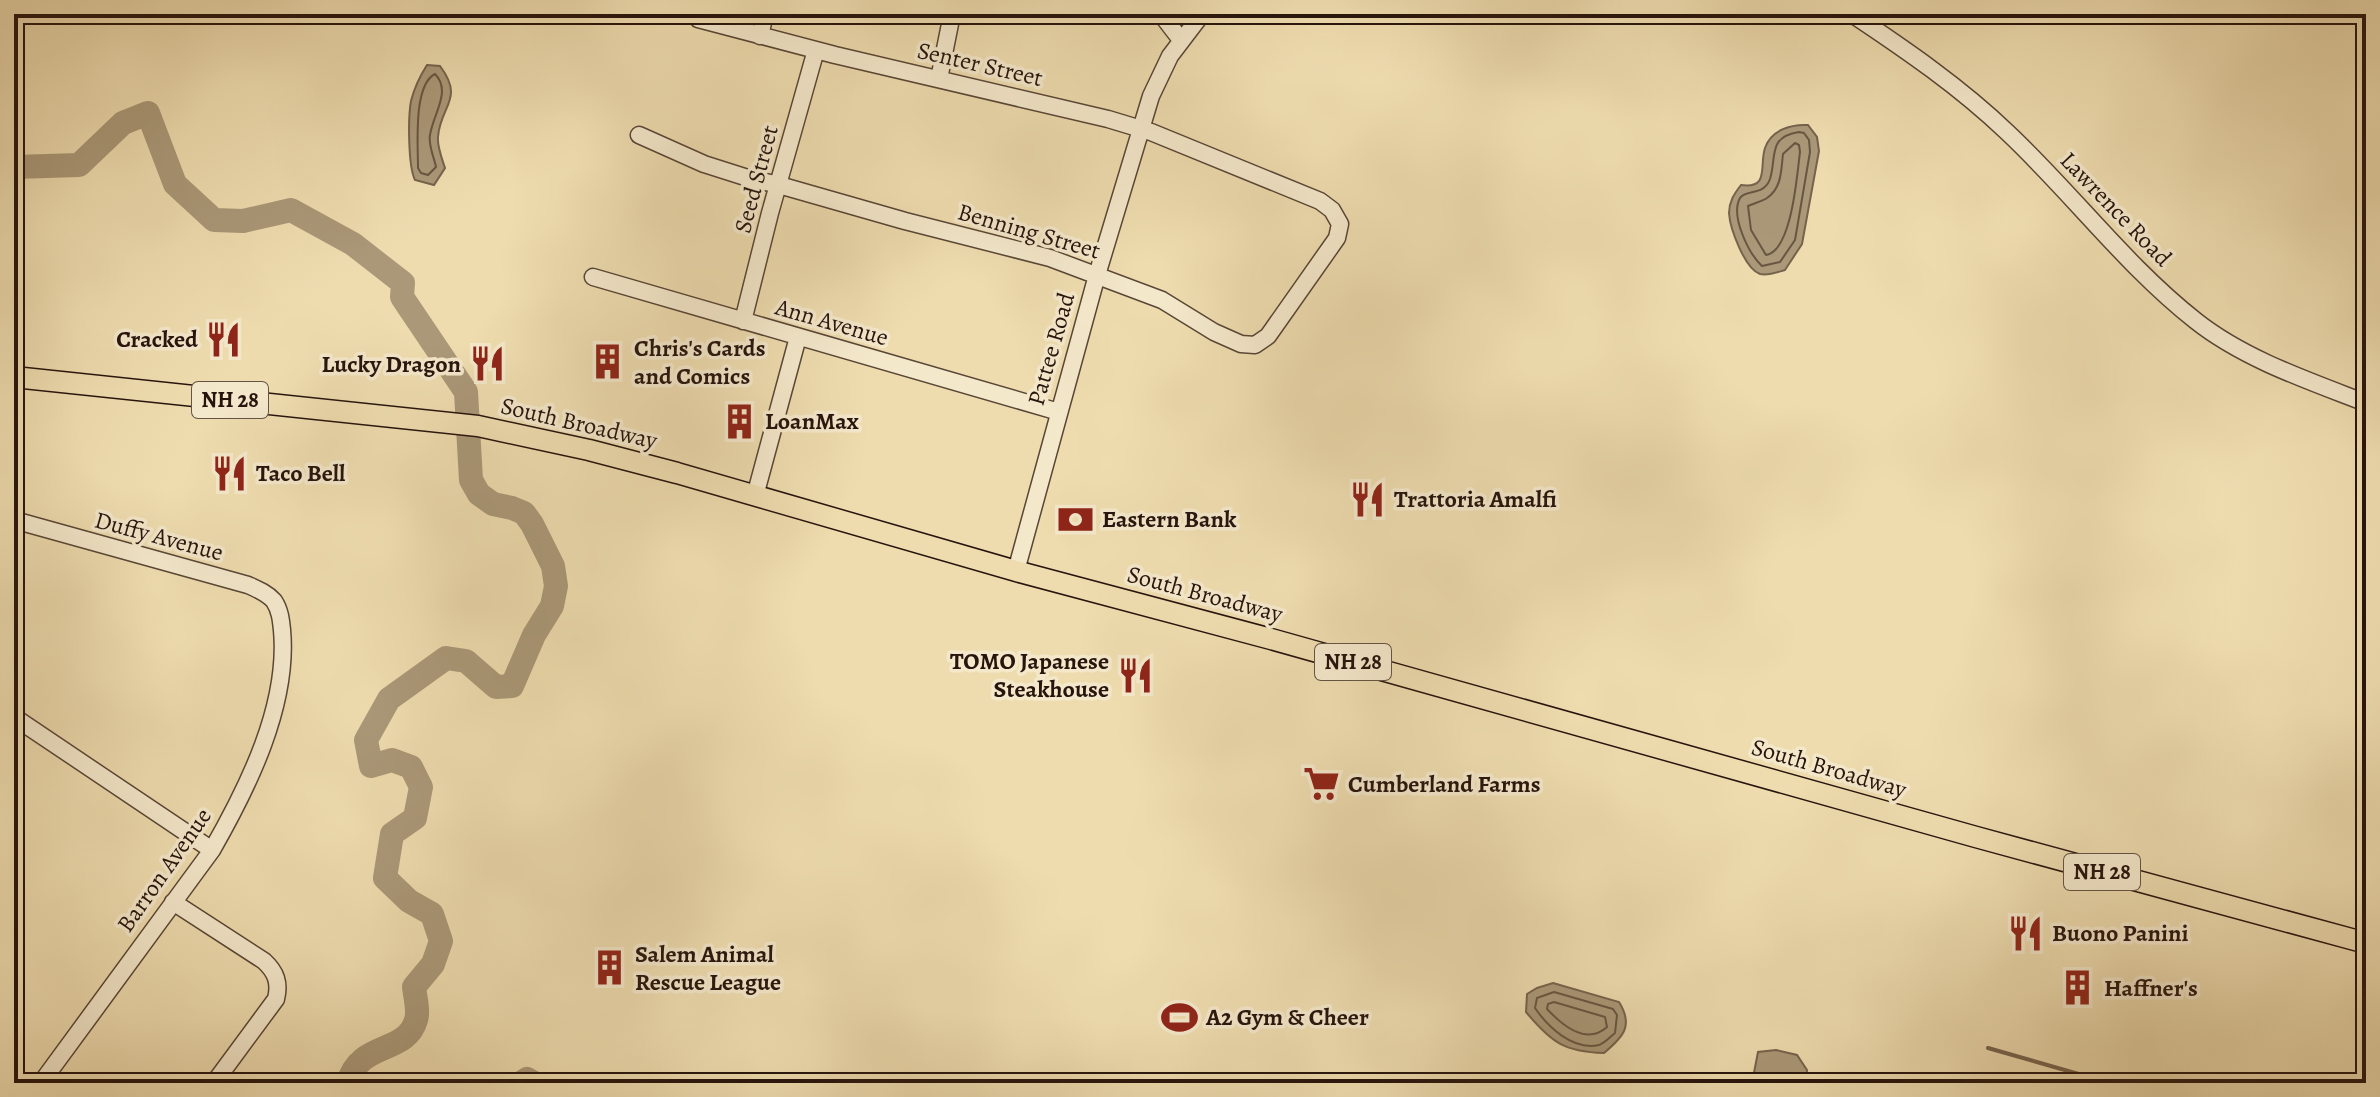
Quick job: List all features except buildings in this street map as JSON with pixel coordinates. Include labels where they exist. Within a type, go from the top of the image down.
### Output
[{"type":"main road","name":"South Broadway","points":[[14,377],[478,426],[589,450],[1016,571],[2366,943]]},
{"type":"street","points":[[760,36],[765,14]]},
{"type":"street","points":[[939,79],[952,14]]},
{"type":"street","points":[[1161,14],[1181,40]]},
{"type":"street","name":"Pattee Road","points":[[1016,571],[1097,275],[1157,81],[1181,40],[1202,14]]},
{"type":"street","name":"Lawrence Road","points":[[1852,14],[1925,65],[1996,122],[2153,283],[2199,323],[2250,354],[2366,403]]},
{"type":"street","name":"Senter Street","points":[[698,19],[1141,129]]},
{"type":"street","name":"Seed Street","points":[[743,321],[816,50]]},
{"type":"street","name":"Benning Street","points":[[639,135],[704,164],[748,178],[1050,258],[1162,300],[1214,332],[1241,344],[1255,345],[1277,325],[1330,251],[1340,224],[1332,210],[1320,201],[1141,129]]},
{"type":"street","name":"Ann Avenue","points":[[593,277],[1059,412]]},
{"type":"street","points":[[755,496],[798,337]]},
{"type":"street","name":"Duffy Avenue","points":[[14,520],[248,585],[262,591],[273,601],[280,615]]},
{"type":"street","name":"Barron Avenue","points":[[41,1083],[212,850],[234,811],[265,737],[281,678],[284,650],[280,615]]},
{"type":"street","points":[[14,717],[212,850]]},
{"type":"street","points":[[173,902],[264,961],[277,980],[276,999],[214,1083]]},
{"type":"water","points":[[427,65],[440,66],[451,87],[438,137],[445,168],[434,185],[415,180],[410,153],[411,101]]},
{"type":"water","points":[[1808,125],[1817,137],[1819,151],[1802,244],[1785,270],[1760,274],[1749,265],[1735,238],[1729,213],[1731,202],[1741,185],[1760,180],[1763,155],[1772,137],[1789,127]]},
{"type":"water","points":[[1553,983],[1619,1002],[1626,1024],[1621,1036],[1604,1053],[1578,1050],[1559,1043],[1526,1012],[1527,994]]},
{"type":"water","points":[[1776,1050],[1797,1055],[1807,1070],[1806,1083],[1752,1083],[1758,1052]]},
{"type":"waterway","points":[[14,167],[79,165],[123,123],[148,113],[175,184],[214,220],[243,221],[291,210],[353,244],[403,283],[402,297],[466,392],[471,480],[479,494],[493,504],[524,513],[553,566],[556,586],[552,606],[534,635],[512,686],[496,687],[466,661],[446,658],[389,699],[366,740],[371,766],[392,760],[411,767],[421,787],[415,818],[392,834],[385,878],[409,901],[432,914],[441,941],[433,964],[414,987],[417,1016],[411,1031],[403,1039],[362,1060],[348,1083]]},
{"type":"waterway","points":[[1988,1048],[2110,1083]]},
{"type":"waterway","points":[[521,1083],[527,1079],[534,1083]]},
{"type":"place","name":"Cracked","points":[[224,339]]},
{"type":"place","name":"Chris's Cards and Comics","points":[[608,362]]},
{"type":"place","name":"Lucky Dragon","points":[[487,364]]},
{"type":"place","name":"LoanMax","points":[[739,421]]},
{"type":"place","name":"Taco Bell","points":[[230,473]]},
{"type":"place","name":"Trattoria Amalfi","points":[[1368,499]]},
{"type":"place","name":"Eastern Bank","points":[[1076,519]]},
{"type":"place","name":"TOMO Japanese Steakhouse","points":[[1135,675]]},
{"type":"place","name":"Cumberland Farms","points":[[1322,784]]},
{"type":"place","name":"Buono Panini","points":[[2026,933]]},
{"type":"place","name":"Salem Animal Rescue League","points":[[609,968]]},
{"type":"place","name":"Haffner's","points":[[2078,988]]},
{"type":"place","name":"A2 Gym & Cheer","points":[[1180,1017]]}]
